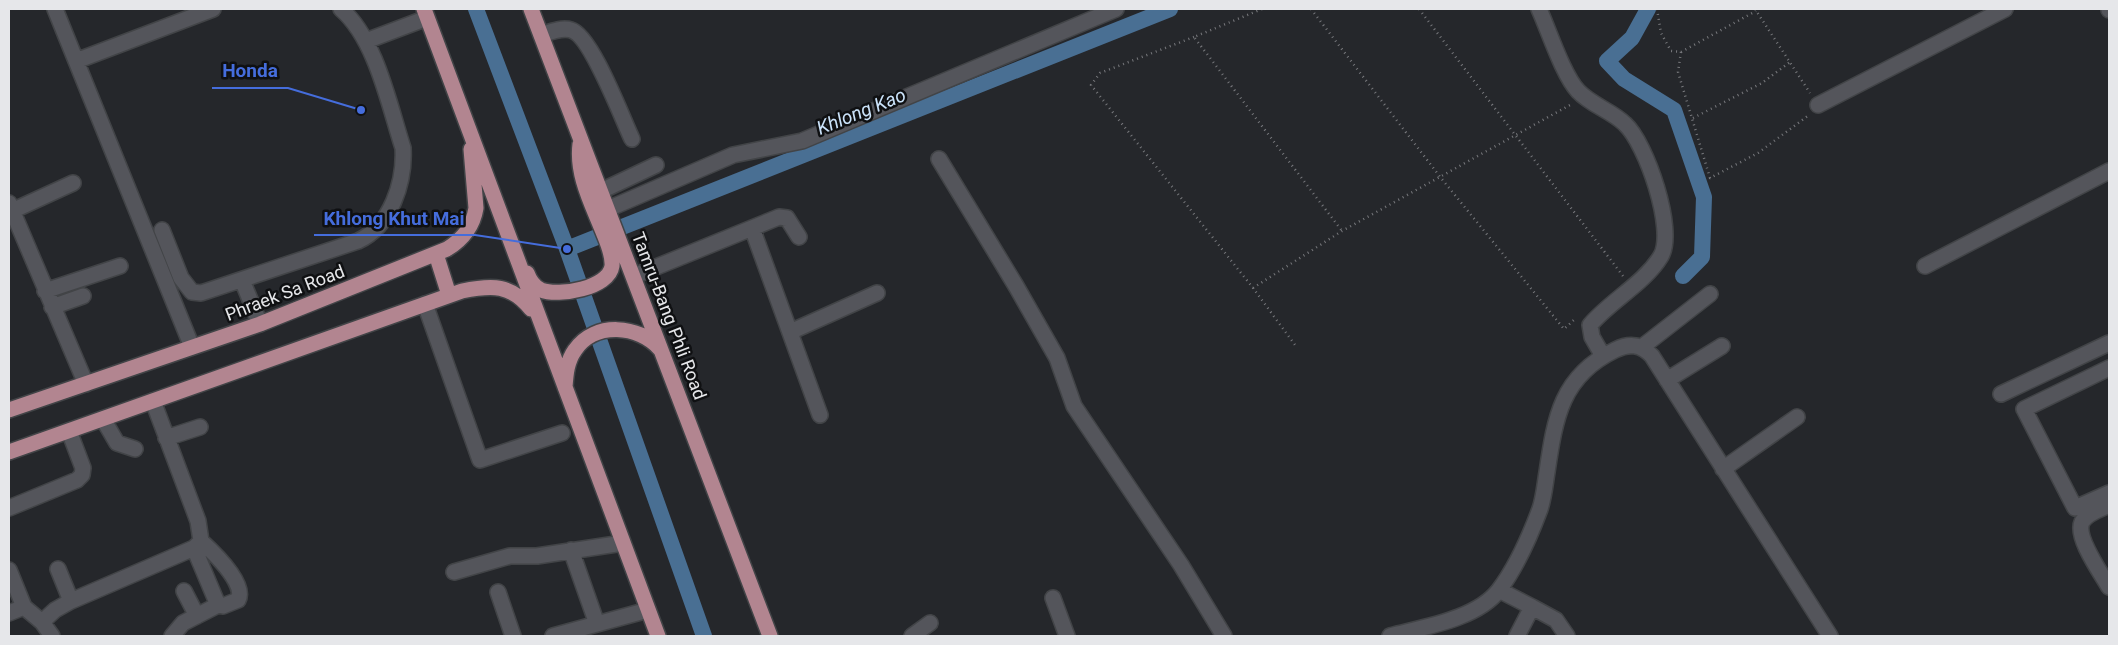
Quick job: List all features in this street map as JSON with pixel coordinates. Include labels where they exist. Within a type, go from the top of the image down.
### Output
[{"type":"main road","name":"Tamru-Bang Phli Road","points":[[531,9],[601,191],[606,216],[616,248],[634,276],[770,636]]},
{"type":"main road","points":[[425,14],[658,636]]},
{"type":"main road","points":[[455,93],[484,156],[529,278],[536,287],[549,292],[575,290],[604,279],[612,267],[616,248]]},
{"type":"main road","name":"Phraek Sa Road","points":[[9,410],[260,324],[436,254],[458,242],[466,234],[474,218],[476,208],[468,129]]},
{"type":"main road","points":[[581,138],[579,153],[580,174],[606,216]]},
{"type":"main road","points":[[436,254],[449,295]]},
{"type":"main road","points":[[9,452],[449,295],[473,289],[500,288],[517,294],[538,318]]},
{"type":"main road","points":[[565,390],[566,374],[572,355],[581,343],[594,334],[608,330],[623,330],[650,339],[663,352]]},
{"type":"street","points":[[55,9],[192,347]]},
{"type":"street","points":[[76,61],[213,9]]},
{"type":"street","points":[[162,230],[180,278],[192,292],[201,293],[364,238],[380,222],[392,203],[403,170],[403,148],[366,41],[359,28],[341,9]]},
{"type":"street","points":[[606,216],[733,155],[802,141],[1116,9]]},
{"type":"street","points":[[1539,9],[1570,80],[1584,97],[1624,123],[1637,136],[1657,187],[1665,241],[1662,254],[1631,288],[1590,325],[1592,337],[1602,356]]},
{"type":"street","points":[[1818,105],[2005,9]]},
{"type":"street","points":[[366,41],[425,14]]},
{"type":"street","points":[[541,35],[565,28],[573,30],[582,37],[592,53],[632,139]]},
{"type":"street","points":[[939,159],[1016,286],[1056,358],[1074,406],[1177,558],[1224,636]]},
{"type":"street","points":[[601,191],[656,165]]},
{"type":"street","points":[[1926,266],[2109,171]]},
{"type":"street","points":[[74,183],[10,207],[86,384]]},
{"type":"street","points":[[634,276],[779,217],[787,218],[799,237]]},
{"type":"street","points":[[752,228],[820,415]]},
{"type":"street","points":[[45,290],[120,266]]},
{"type":"street","points":[[242,280],[260,324]]},
{"type":"street","points":[[790,332],[877,294]]},
{"type":"street","points":[[1642,347],[1710,294]]},
{"type":"street","points":[[52,307],[83,296]]},
{"type":"street","points":[[424,304],[480,460],[562,434]]},
{"type":"street","points":[[2001,394],[2109,343]]},
{"type":"street","points":[[1390,636],[1470,612],[1483,606],[1499,590],[1526,545],[1541,507],[1554,428],[1559,409],[1570,386],[1584,370],[1602,356],[1624,346],[1642,347],[1652,356],[1830,636]]},
{"type":"street","points":[[1667,380],[1722,346]]},
{"type":"street","points":[[2109,368],[2024,408],[2075,508],[2109,493]]},
{"type":"street","points":[[153,401],[198,521],[201,531],[198,545],[218,605]]},
{"type":"street","points":[[1723,469],[1797,417]]},
{"type":"street","points":[[103,419],[117,443],[135,449]]},
{"type":"street","points":[[166,438],[200,427]]},
{"type":"street","points":[[9,508],[69,484],[82,474],[83,468],[68,431]]},
{"type":"street","points":[[2109,505],[2088,515],[2082,522],[2081,533],[2086,547],[2109,587]]},
{"type":"street","points":[[454,572],[510,556],[537,556],[623,543]]},
{"type":"street","points":[[42,622],[55,610],[71,601],[198,545]]},
{"type":"street","points":[[172,636],[183,623],[218,605],[224,606],[238,600],[239,590],[227,567],[198,545]]},
{"type":"street","points":[[571,550],[597,624]]},
{"type":"street","points":[[58,569],[71,601]]},
{"type":"street","points":[[9,570],[24,607],[42,622],[52,636]]},
{"type":"street","points":[[1499,590],[1556,620],[1567,636]]},
{"type":"street","points":[[184,591],[197,616]]},
{"type":"street","points":[[498,592],[513,636]]},
{"type":"street","points":[[1054,598],[1067,636]]},
{"type":"street","points":[[9,613],[24,607]]},
{"type":"street","points":[[1517,636],[1532,607]]},
{"type":"street","points":[[553,636],[648,610]]},
{"type":"street","points":[[912,636],[930,624]]},
{"type":"path","points":[[1262,9],[1100,73],[1091,85],[1253,288],[1294,345]]},
{"type":"path","points":[[1311,9],[1441,178],[1564,329],[1579,316]]},
{"type":"path","points":[[1419,9],[1631,288]]},
{"type":"path","points":[[1656,9],[1666,43],[1671,51],[1681,52],[1756,10],[1818,105],[1802,122],[1758,152],[1710,178],[1678,72],[1681,52]]},
{"type":"path","points":[[1194,37],[1342,231]]},
{"type":"path","points":[[1693,118],[1762,83],[1790,62]]},
{"type":"path","points":[[1253,288],[1342,231],[1441,178],[1584,97]]},
{"type":"waterway","points":[[476,9],[567,249],[704,636]]},
{"type":"waterway","name":"Khlong Kao","points":[[567,249],[1170,9]]},
{"type":"waterway","points":[[1648,9],[1632,38],[1607,61],[1624,79],[1674,110],[1704,197],[1702,257],[1683,276]]},
{"type":"place","name":"Honda","points":[[361,110]]},
{"type":"place","name":"Khlong Khut Mai","points":[[567,249]]}]
